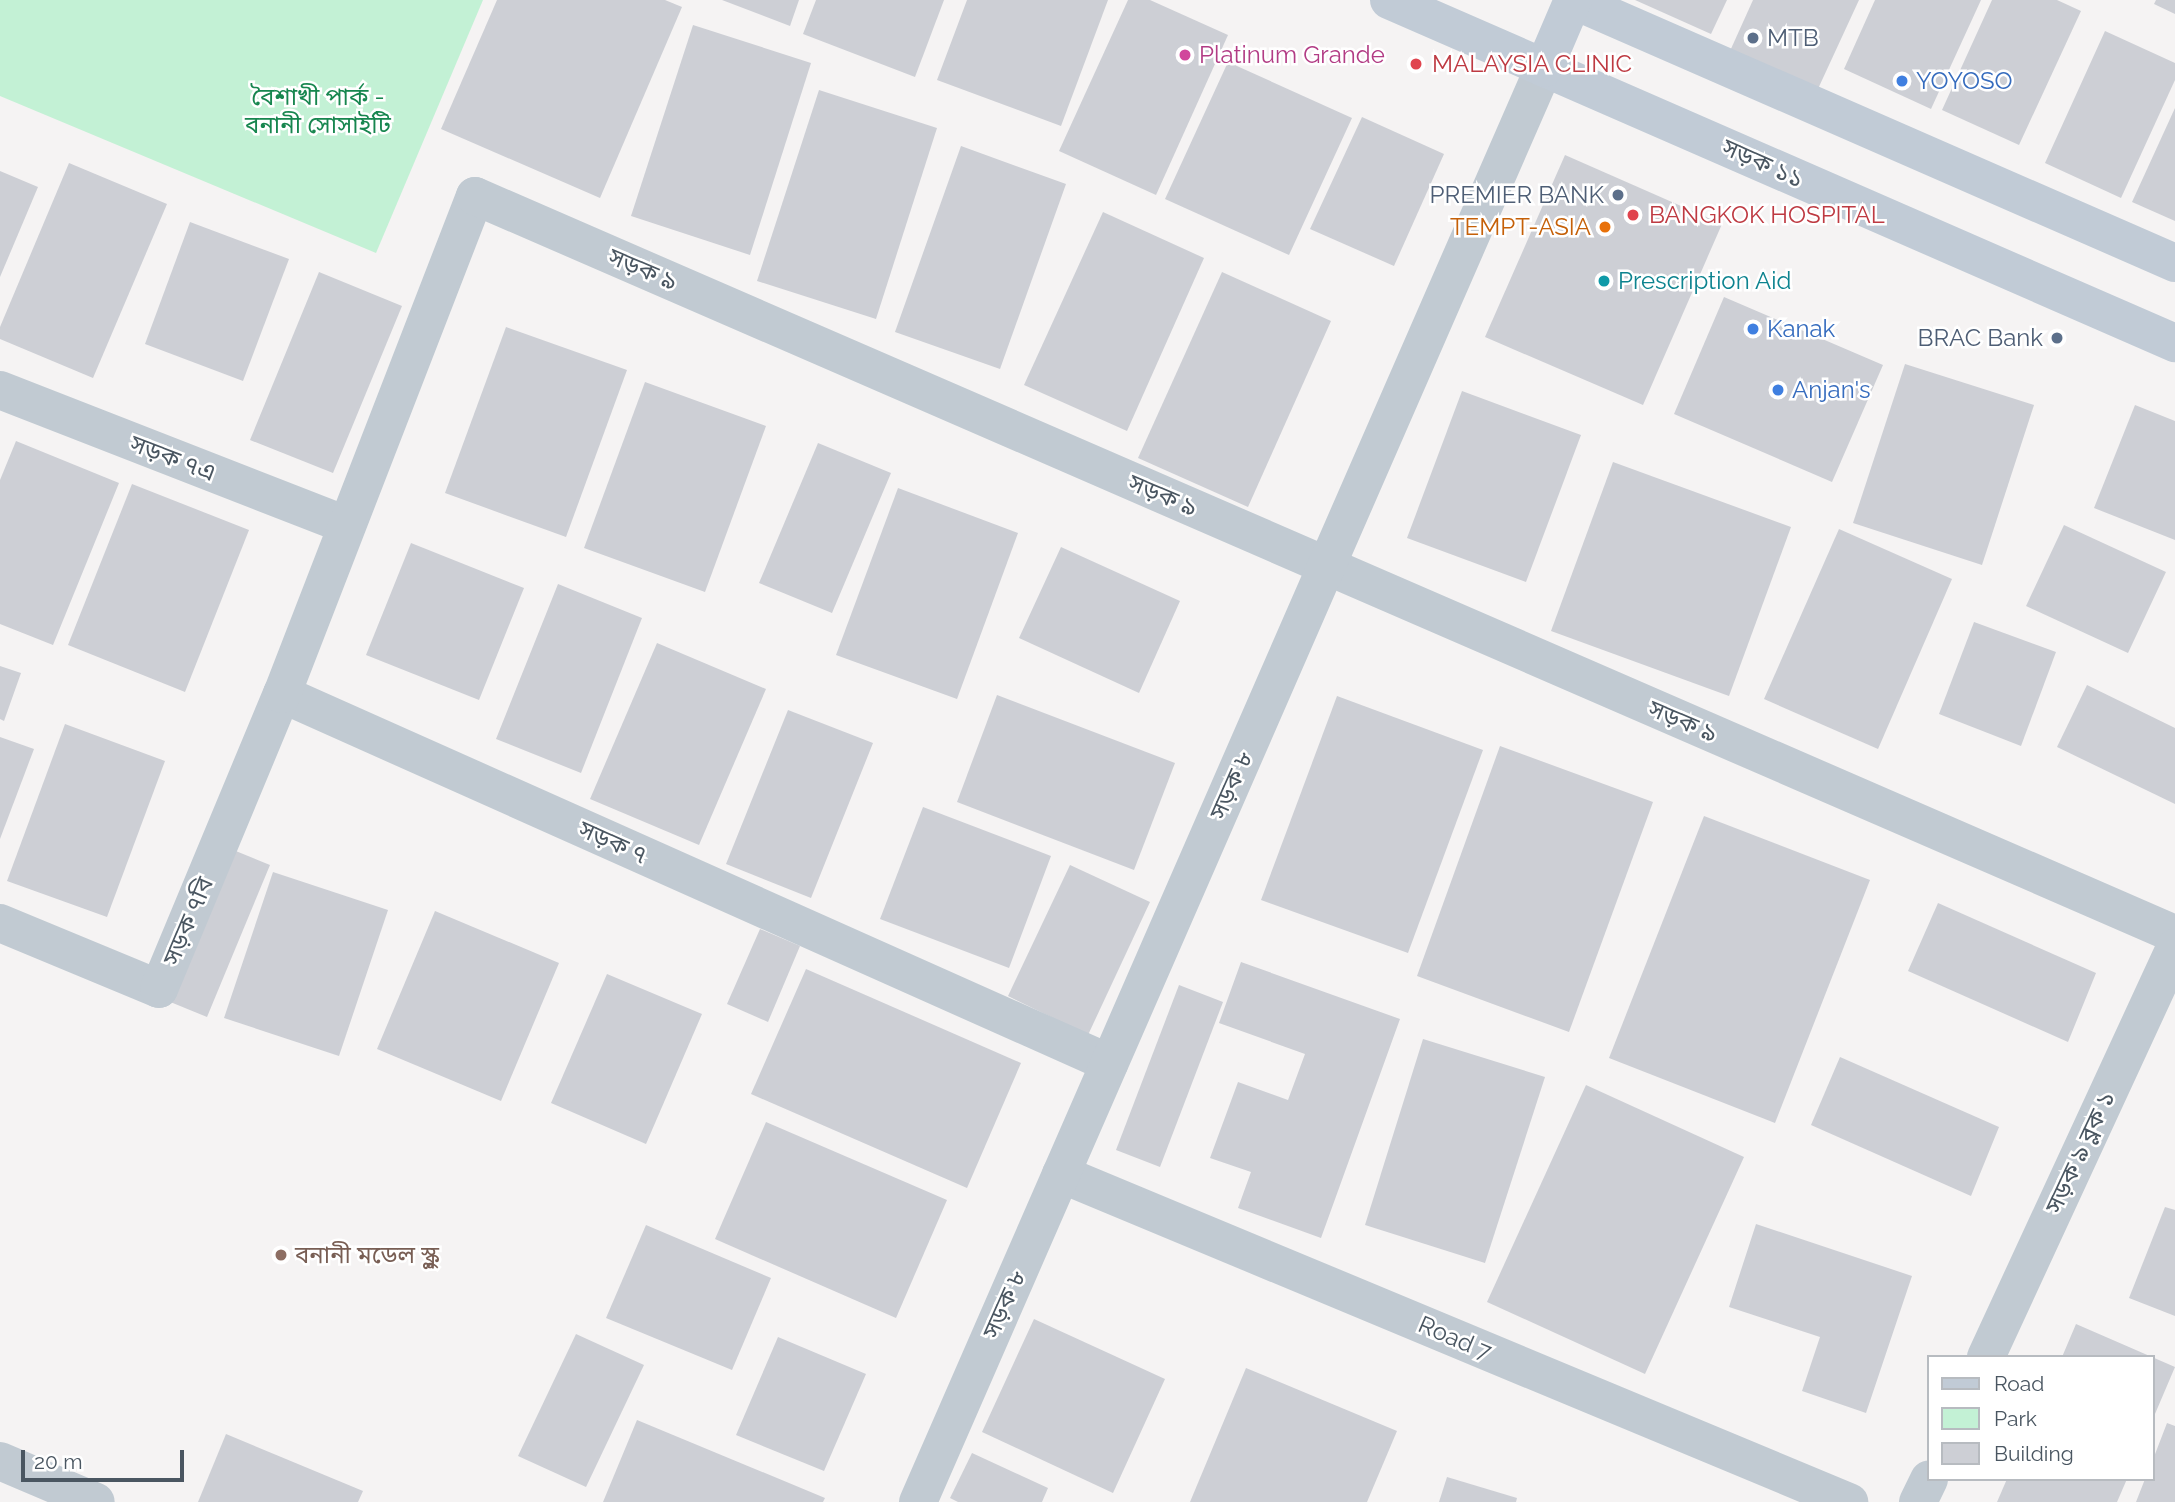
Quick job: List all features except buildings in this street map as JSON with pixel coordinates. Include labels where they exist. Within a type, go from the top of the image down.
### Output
[{"type":"main road","name":"সড়ক ১১","points":[[1389,0],[2175,343]]},
{"type":"main road","points":[[1544,68],[1573,0],[2175,263]]},
{"type":"street","name":"সড়ক ৮","points":[[918,1502],[1544,68]]},
{"type":"street","name":"সড়ক ৯","points":[[347,525],[475,196],[2175,934]]},
{"type":"street","name":"সড়ক ৭এ","points":[[0,390],[347,525]]},
{"type":"street","points":[[282,694],[347,525]]},
{"type":"street","name":"সড়ক ৭বি","points":[[0,923],[159,989],[282,694]]},
{"type":"street","name":"সড়ক ৭","points":[[282,694],[1109,1063]]},
{"type":"street","name":"সড়ক ৯ ব্লক ১","points":[[1987,1355],[2175,948]]},
{"type":"street","name":"Road 7","points":[[1061,1174],[1849,1502]]},
{"type":"street","points":[[0,1461],[96,1502]]},
{"type":"street","points":[[1918,1502],[1928,1481]]},
{"type":"green space","name":"বৈশাখী পার্ক - বনানী সোসাইটি","points":[[0,0],[483,0],[376,253],[0,96]]},
{"type":"place","name":"MTB","points":[[1753,38]]},
{"type":"place","name":"Platinum Grande","points":[[1185,55]]},
{"type":"place","name":"MALAYSIA CLINIC","points":[[1416,64]]},
{"type":"place","name":"YOYOSO","points":[[1902,81]]},
{"type":"place","name":"PREMIER BANK","points":[[1618,195]]},
{"type":"place","name":"BANGKOK HOSPITAL","points":[[1633,215]]},
{"type":"place","name":"TEMPT-ASIA","points":[[1605,227]]},
{"type":"place","name":"Prescription Aid","points":[[1604,281]]},
{"type":"place","name":"Kanak","points":[[1753,329]]},
{"type":"place","name":"BRAC Bank","points":[[2057,338]]},
{"type":"place","name":"Anjan's","points":[[1778,390]]},
{"type":"place","name":"বনানী মডেল স্কুল","points":[[281,1255]]}]
